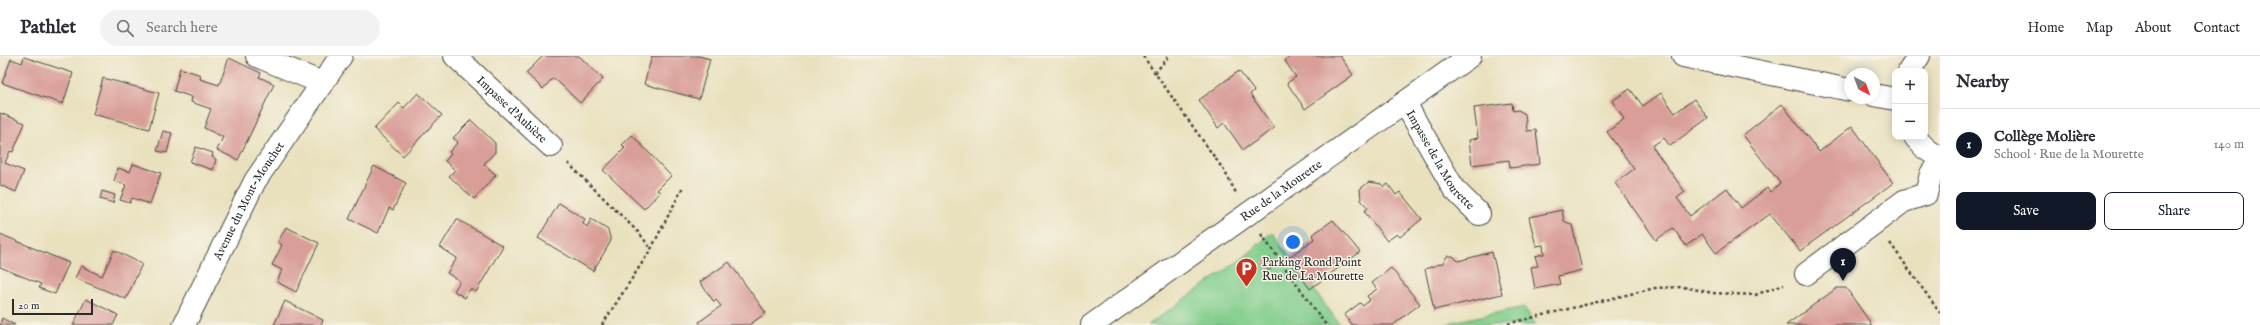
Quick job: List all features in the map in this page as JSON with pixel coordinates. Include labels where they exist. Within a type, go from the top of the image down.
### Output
[{"type":"street","points":[[257,56],[322,83]]},
{"type":"street","name":"Avenue du Mont-Mouchet","points":[[184,325],[255,180],[341,56]]},
{"type":"street","name":"Impasse d'Aubière","points":[[455,56],[551,146]]},
{"type":"street","name":"Rue de la Mourette","points":[[1092,325],[1470,56]]},
{"type":"street","points":[[1682,56],[1844,89]]},
{"type":"street","points":[[1911,68],[1919,56]]},
{"type":"street","points":[[1880,96],[1892,98]]},
{"type":"street","name":"Impasse de la Mourette","points":[[1405,103],[1454,189],[1479,214]]},
{"type":"street","points":[[1918,140],[1926,149],[1940,158]]},
{"type":"street","points":[[1806,274],[1904,201],[1926,194],[1931,174],[1940,161]]},
{"type":"path","points":[[1155,73],[1169,56]]},
{"type":"path","points":[[551,146],[640,234],[651,249]]},
{"type":"path","points":[[602,325],[651,249],[684,187]]},
{"type":"path","points":[[1875,223],[1940,313]]},
{"type":"path","points":[[1502,325],[1655,288],[1683,287],[1713,293],[1755,295],[1806,274]]},
{"type":"green space","name":"Parking Rond Point Rue de La Mourette","points":[[1272,232],[1340,325],[1148,325],[1247,255]]},
{"type":"green space","points":[[1524,307],[1536,325],[1446,325],[1452,322]]},
{"type":"building","points":[[543,56],[579,56],[603,79],[580,103],[555,79],[552,79],[543,89],[526,73]]},
{"type":"building","points":[[652,56],[699,56],[710,59],[699,99],[644,84]]},
{"type":"building","points":[[1290,56],[1340,56],[1353,75],[1305,109],[1287,83],[1296,77],[1285,61]]},
{"type":"building","points":[[24,57],[73,73],[63,104],[2,83],[11,59],[22,63]]},
{"type":"building","points":[[229,58],[261,73],[259,77],[274,84],[238,160],[217,150],[223,137],[204,128],[211,109],[191,102],[192,97],[174,91],[180,68],[201,75],[200,79],[219,85]]},
{"type":"building","points":[[1239,71],[1254,91],[1250,94],[1274,128],[1243,150],[1224,123],[1218,128],[1199,100]]},
{"type":"building","points":[[103,78],[159,93],[149,129],[93,114]]},
{"type":"building","points":[[1630,89],[1643,106],[1661,93],[1675,113],[1694,99],[1708,118],[1670,146],[1664,138],[1652,146],[1685,192],[1677,198],[1690,216],[1727,188],[1741,208],[1767,188],[1770,192],[1780,183],[1743,135],[1782,104],[1819,152],[1852,126],[1893,183],[1800,251],[1770,214],[1716,253],[1702,234],[1686,246],[1673,228],[1656,240],[1615,183],[1634,169],[1607,132],[1624,119],[1612,101]]},
{"type":"building","points":[[418,93],[442,115],[403,156],[374,129],[399,103],[404,108]]},
{"type":"building","points":[[1512,103],[1513,111],[1518,110],[1525,114],[1527,131],[1536,130],[1540,164],[1510,168],[1509,160],[1472,165],[1469,140],[1478,138],[1474,108]]},
{"type":"building","points":[[0,113],[25,123],[13,152],[10,151],[5,163],[24,171],[16,192],[0,185]]},
{"type":"building","points":[[471,120],[495,143],[495,152],[484,164],[496,175],[474,199],[449,176],[455,170],[445,161],[451,154],[449,152],[458,142],[453,138]]},
{"type":"building","points":[[163,131],[172,133],[167,153],[157,151]]},
{"type":"building","points":[[632,135],[671,176],[657,190],[660,192],[644,209],[603,170],[625,148],[622,145]]},
{"type":"building","points":[[196,147],[213,153],[212,157],[216,159],[213,170],[190,162]]},
{"type":"building","points":[[133,164],[161,173],[150,204],[132,198],[130,203],[120,200],[126,185],[114,181],[118,168],[130,172]]},
{"type":"building","points":[[374,166],[406,183],[393,210],[389,208],[378,233],[349,219]]},
{"type":"building","points":[[1369,182],[1381,184],[1384,187],[1388,184],[1396,195],[1400,192],[1422,219],[1400,237],[1397,234],[1387,241],[1364,211],[1368,208],[1361,200],[1360,189]]},
{"type":"building","points":[[102,191],[115,195],[113,203],[100,199]]},
{"type":"building","points":[[559,203],[585,219],[583,224],[587,227],[591,219],[608,230],[611,241],[593,271],[538,238]]},
{"type":"building","points":[[1562,210],[1564,221],[1572,225],[1582,270],[1558,276],[1560,284],[1535,289],[1531,267],[1538,266],[1535,256],[1544,254],[1543,245],[1536,246],[1529,217]]},
{"type":"building","points":[[457,219],[503,246],[476,292],[470,289],[465,298],[454,291],[460,281],[447,273],[457,258],[440,247]]},
{"type":"building","points":[[1333,220],[1360,252],[1310,289],[1288,258],[1314,239],[1312,235]]},
{"type":"building","points":[[286,227],[319,243],[296,292],[277,282],[282,270],[272,265],[282,245],[278,242]]},
{"type":"building","points":[[0,234],[69,263],[55,294],[39,288],[41,284],[0,267]]},
{"type":"building","points":[[114,250],[142,264],[126,299],[75,278],[81,266],[102,276]]},
{"type":"building","points":[[1492,252],[1502,294],[1434,310],[1425,269],[1443,263],[1447,256],[1453,256],[1458,261]]},
{"type":"building","points":[[1269,257],[1274,266],[1268,271],[1263,263]]},
{"type":"building","points":[[729,262],[766,313],[749,325],[701,325],[699,322],[721,306],[716,300],[714,302],[700,282]]},
{"type":"building","points":[[1391,268],[1420,304],[1393,325],[1352,325],[1344,315],[1360,303],[1363,306],[1370,300],[1367,296],[1377,289],[1372,283]]},
{"type":"building","points":[[1837,288],[1846,288],[1872,325],[1786,325]]},
{"type":"building","points":[[86,299],[118,315],[113,325],[73,325]]},
{"type":"building","points":[[285,301],[323,320],[321,325],[274,325]]},
{"type":"building","points":[[2,318],[15,325],[0,325]]},
{"type":"place","name":"Collège Molière","points":[[1843,281]]},
{"type":"place","name":"Parking Rond Point Rue de La Mourette","points":[[1247,288]]}]
